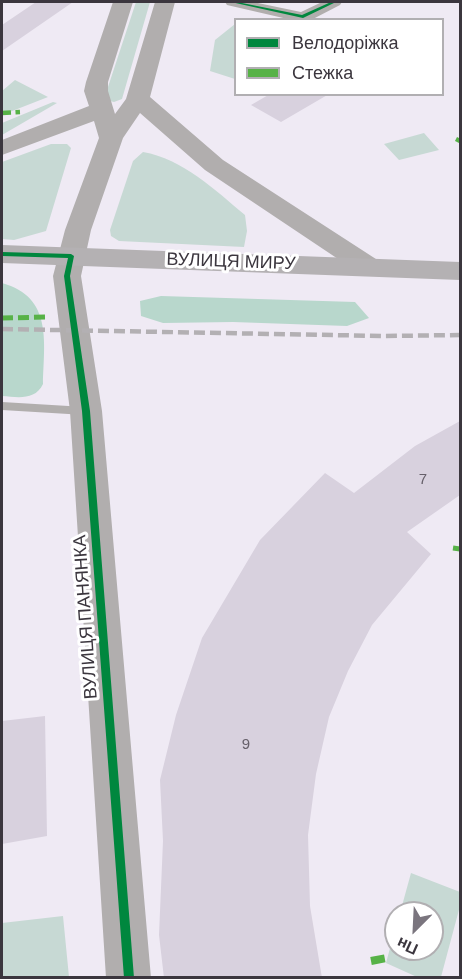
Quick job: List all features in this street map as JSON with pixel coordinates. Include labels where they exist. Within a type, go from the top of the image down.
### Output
[{"type":"main road","points":[[111,138],[96,91],[123,2]]},
{"type":"main road","name":"ВУЛИЦЯ ПАНЯНКА","points":[[129,978],[86,411],[67,276],[78,230],[111,138],[138,99],[165,2]]},
{"type":"main road","points":[[138,99],[214,165],[369,267]]},
{"type":"main road","points":[[2,148],[102,109]]},
{"type":"main road","name":"ВУЛИЦЯ МИРУ","points":[[2,254],[460,271]]},
{"type":"street","points":[[232,2],[308,18],[334,2]]},
{"type":"lane","points":[[2,406],[86,411]]},
{"type":"shaded area","points":[[136,2],[150,2],[122,99],[114,102],[106,100],[107,90]]},
{"type":"shaded area","points":[[234,25],[234,79],[210,71],[215,40]]},
{"type":"shaded area","points":[[15,80],[48,97],[2,115],[2,91]]},
{"type":"shaded area","points":[[53,102],[57,103],[2,135],[2,123]]},
{"type":"shaded area","points":[[424,133],[439,150],[399,160],[384,144]]},
{"type":"shaded area","points":[[51,144],[67,144],[71,148],[46,231],[14,240],[2,239],[2,162]]},
{"type":"shaded area","points":[[143,152],[172,161],[185,168],[245,215],[247,231],[244,247],[119,241],[111,236],[110,230],[133,161]]},
{"type":"shaded area","points":[[411,873],[460,892],[460,906],[441,977],[417,977],[386,963],[387,961],[444,961],[444,901],[403,901]]},
{"type":"shaded area","points":[[63,916],[69,977],[2,977],[2,923]]},
{"type":"green space","points":[[2,283],[18,290],[30,299],[38,310],[42,323],[43,384],[30,396],[2,396]]},
{"type":"green space","points":[[161,296],[355,302],[369,318],[347,326],[233,322],[163,323],[141,316],[140,301]]},
{"type":"building","points":[[36,2],[73,2],[2,51],[2,25]]},
{"type":"building","points":[[267,96],[326,96],[281,122],[251,105]]},
{"type":"building","points":[[460,421],[460,495],[407,532],[431,554],[372,625],[348,671],[329,717],[316,774],[308,835],[310,906],[322,978],[164,978],[159,935],[163,841],[160,780],[176,715],[202,638],[260,540],[325,473],[354,493],[415,446]]},
{"type":"building","points":[[45,716],[47,836],[2,844],[2,721]]},
{"type":"railway","points":[[2,329],[385,336],[460,335]]},
{"type":"marked path","points":[[2,113],[20,112]]},
{"type":"marked path","points":[[456,139],[460,141]]},
{"type":"marked path","points":[[2,318],[50,317]]},
{"type":"marked path","points":[[453,548],[460,549]]},
{"type":"marked path","points":[[371,961],[384,959]]},
{"type":"cycle path","points":[[233,2],[303,17],[334,2]]},
{"type":"cycle path","points":[[2,254],[71,256],[67,276],[86,411],[129,978]]}]
